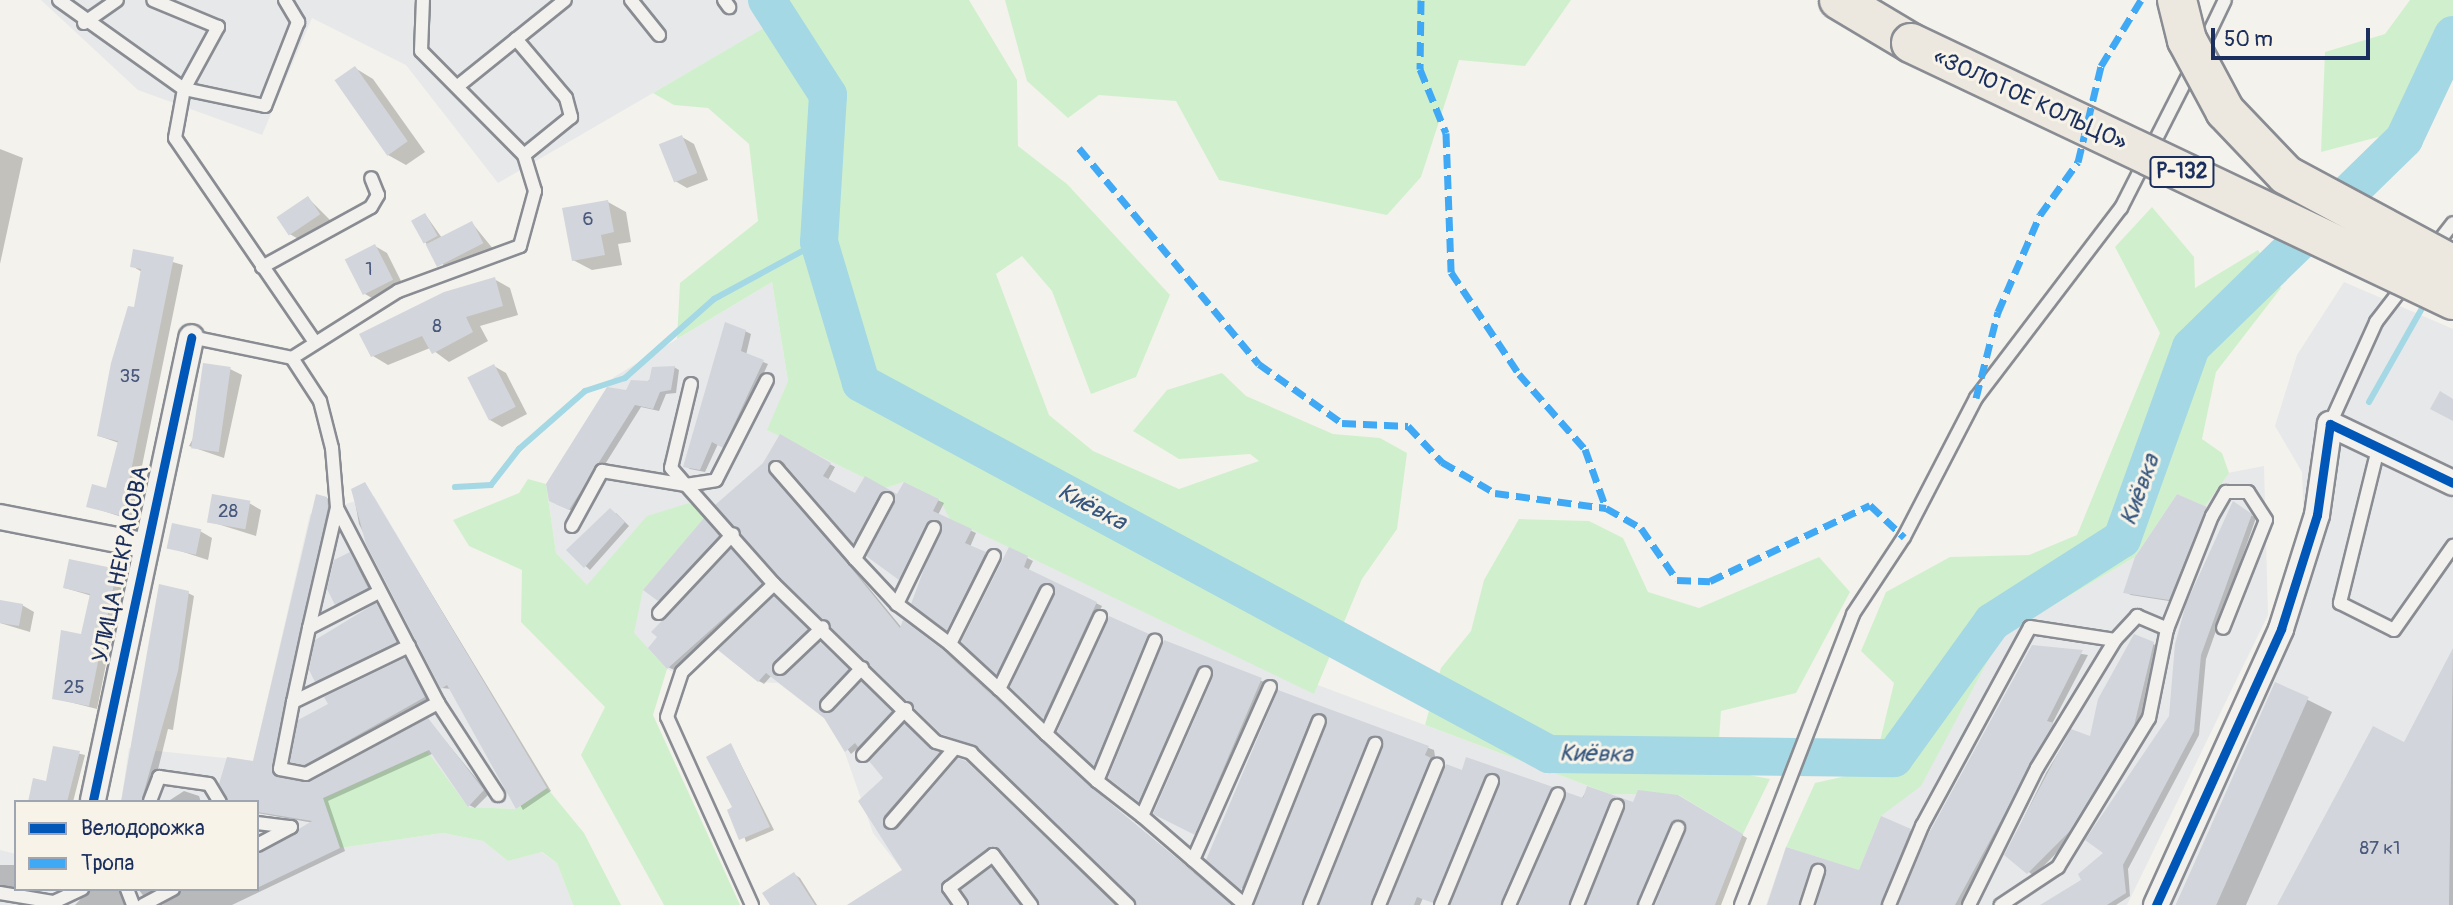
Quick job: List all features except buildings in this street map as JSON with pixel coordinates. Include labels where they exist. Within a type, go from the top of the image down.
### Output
[{"type":"highway","name":"«ЗОЛОТОЕ КОЛЬЦО»","points":[[1839,0],[1911,43],[2453,300]]},
{"type":"highway","points":[[2178,0],[2187,40],[2225,111],[2286,175],[2453,265]]},
{"type":"street","name":"УЛИЦА НЕКРАСОВА","points":[[93,800],[143,545],[191,337]]},
{"type":"street","points":[[2157,905],[2281,629],[2318,515],[2330,424],[2380,443],[2453,483]]},
{"type":"street","points":[[0,517],[143,545]]},
{"type":"lane","points":[[59,0],[84,23],[184,89],[265,106],[298,22],[285,0]]},
{"type":"lane","points":[[84,23],[117,0]]},
{"type":"lane","points":[[153,0],[218,27],[184,89],[175,138],[314,341]]},
{"type":"lane","points":[[292,358],[314,341],[398,291],[520,246],[535,191],[524,155],[421,51],[423,0]]},
{"type":"lane","points":[[458,86],[565,0]]},
{"type":"lane","points":[[631,0],[659,35]]},
{"type":"lane","points":[[1741,905],[1853,614],[1903,537],[1976,398],[2121,208],[2225,0]]},
{"type":"lane","points":[[516,39],[566,98],[571,117],[524,155]]},
{"type":"lane","points":[[262,267],[371,207],[378,195],[371,178]]},
{"type":"lane","points":[[2330,424],[2376,322],[2453,223]]},
{"type":"lane","points":[[191,337],[292,358],[320,401],[337,508],[377,593],[409,646],[438,704],[498,795]]},
{"type":"lane","points":[[572,526],[602,471],[686,485],[716,480],[767,380]]},
{"type":"lane","points":[[691,384],[671,468],[733,534],[774,584],[823,627],[936,741],[971,754],[1128,905]]},
{"type":"lane","points":[[2380,443],[2340,603],[2394,630],[2453,546]]},
{"type":"lane","points":[[776,468],[897,604],[950,644],[1097,781],[1245,905],[1319,721]]},
{"type":"lane","points":[[2001,905],[2058,867],[2149,718],[2167,629],[2216,508],[2226,492],[2248,492],[2266,520],[2223,628]]},
{"type":"lane","points":[[855,559],[887,499]]},
{"type":"lane","points":[[337,508],[280,769],[306,774],[438,704]]},
{"type":"lane","points":[[897,604],[934,528]]},
{"type":"lane","points":[[659,613],[733,534]]},
{"type":"lane","points":[[950,644],[994,556]]},
{"type":"lane","points":[[752,905],[667,717],[682,672],[774,584]]},
{"type":"lane","points":[[999,689],[1047,591]]},
{"type":"lane","points":[[309,628],[377,593]]},
{"type":"lane","points":[[1969,905],[2037,768],[2115,640],[2137,615],[2167,629]]},
{"type":"lane","points":[[1046,734],[1100,617]]},
{"type":"lane","points":[[780,668],[823,627]]},
{"type":"lane","points":[[1889,905],[1922,825],[2029,627],[2115,640]]},
{"type":"lane","points":[[1097,781],[1155,640]]},
{"type":"lane","points":[[293,702],[409,646]]},
{"type":"lane","points":[[827,705],[862,668]]},
{"type":"lane","points":[[1142,816],[1205,673]]},
{"type":"lane","points":[[1193,860],[1270,687]]},
{"type":"lane","points":[[863,755],[905,709]]},
{"type":"lane","points":[[1310,905],[1375,744]]},
{"type":"lane","points":[[891,822],[954,749]]},
{"type":"lane","points":[[1379,905],[1437,764]]},
{"type":"lane","points":[[150,800],[159,777],[209,784],[219,800]]},
{"type":"lane","points":[[1441,905],[1492,781]]},
{"type":"lane","points":[[1509,905],[1558,794]]},
{"type":"lane","points":[[1577,905],[1617,806]]},
{"type":"lane","points":[[259,823],[291,827],[259,844]]},
{"type":"lane","points":[[1645,905],[1678,828]]},
{"type":"lane","points":[[961,905],[949,888],[993,855],[1031,905]]},
{"type":"lane","points":[[1807,905],[1818,871]]},
{"type":"lane","points":[[0,893],[54,904],[78,891]]},
{"type":"lane","points":[[143,905],[169,891]]},
{"type":"shaded area","points":[[41,0],[756,0],[770,25],[498,183],[406,65],[312,18],[262,135],[138,90]]},
{"type":"shaded area","points":[[772,282],[788,381],[768,430],[885,488],[904,482],[939,499],[951,519],[1221,649],[1610,794],[1679,795],[1743,834],[1715,905],[847,905],[902,870],[873,833],[845,753],[825,719],[778,683],[758,682],[718,650],[687,678],[667,669],[556,553],[546,484],[614,377]]},
{"type":"shaded area","points":[[2344,282],[2453,329],[2453,905],[2140,905],[2288,586],[2304,524],[2302,472],[2275,426],[2297,355]]},
{"type":"shaded area","points":[[2264,466],[2268,615],[2127,905],[1766,905],[1786,847],[1812,854],[1881,816],[2001,636],[2135,557],[2186,481]]},
{"type":"shaded area","points":[[374,496],[547,788],[516,809],[468,807],[340,848],[443,833],[483,841],[508,861],[541,852],[557,863],[573,905],[0,905],[0,850],[14,854],[14,891],[259,891],[259,800],[121,800],[129,748],[253,761],[310,514]]},
{"type":"green space","points":[[756,0],[969,0],[1017,80],[1018,146],[1067,184],[1170,295],[1136,377],[1091,394],[1052,291],[1022,256],[996,274],[1049,415],[1093,451],[1179,489],[1259,461],[1250,454],[1179,459],[1133,431],[1167,390],[1222,373],[1246,396],[1333,434],[1380,438],[1407,453],[1397,529],[1362,579],[1314,694],[950,519],[939,499],[904,482],[885,488],[767,430],[788,381],[772,282],[677,339],[680,283],[758,221],[749,144],[708,108],[674,105],[653,93],[769,25]]},
{"type":"green space","points":[[1005,0],[1571,0],[1525,66],[1459,60],[1421,177],[1387,215],[1219,180],[1176,101],[1099,95],[1068,118],[1027,81]]},
{"type":"green space","points":[[2410,0],[2453,0],[2453,16],[2386,135],[2321,152],[2325,52],[2385,34]]},
{"type":"green space","points":[[2152,207],[2194,257],[2195,288],[2258,250],[2281,288],[2216,372],[2202,439],[2222,453],[2229,473],[2205,506],[2177,494],[2135,557],[2001,636],[1921,786],[1881,816],[1859,870],[1786,847],[1815,783],[1873,770],[1894,683],[1861,651],[1886,592],[1950,557],[2029,555],[2077,535],[2160,333],[2115,247]]},
{"type":"green space","points":[[528,479],[546,484],[556,553],[587,585],[647,516],[689,503],[707,515],[643,590],[634,633],[667,669],[653,715],[740,905],[664,905],[581,755],[605,707],[521,622],[522,570],[469,546],[453,520],[519,493]]},
{"type":"green space","points":[[1519,519],[1589,521],[1623,538],[1648,592],[1699,608],[1819,557],[1850,592],[1796,693],[1721,711],[1717,769],[1770,779],[1743,834],[1679,795],[1610,794],[1425,725],[1441,668],[1471,631],[1484,580]]},
{"type":"green space","points":[[427,751],[468,807],[516,809],[547,788],[584,833],[621,905],[573,905],[557,863],[542,852],[508,861],[483,841],[443,833],[340,848],[328,812],[296,811]]},
{"type":"waterway","name":"Киёвка","points":[[767,0],[828,95],[819,242],[861,383],[1549,754],[1894,758],[1992,622],[2122,539],[2191,347],[2404,139],[2453,35]]},
{"type":"waterway","points":[[455,487],[491,485],[519,449],[585,391],[625,378],[714,299],[819,242]]},
{"type":"waterway","points":[[2369,402],[2421,310]]},
{"type":"marked path","points":[[1421,0],[1420,69],[1446,133],[1451,272],[1519,374],[1585,449],[1606,508],[1641,528],[1677,580],[1710,581],[1870,505],[1904,537]]},
{"type":"marked path","points":[[1976,398],[1998,312],[2040,215],[2078,162],[2101,66],[2141,0]]},
{"type":"marked path","points":[[1079,148],[1259,364],[1342,423],[1408,426],[1442,462],[1495,493],[1606,508]]},
{"type":"cycle path","points":[[93,800],[191,337]]},
{"type":"cycle path","points":[[2156,905],[2281,629],[2317,515],[2330,424],[2453,483]]}]
